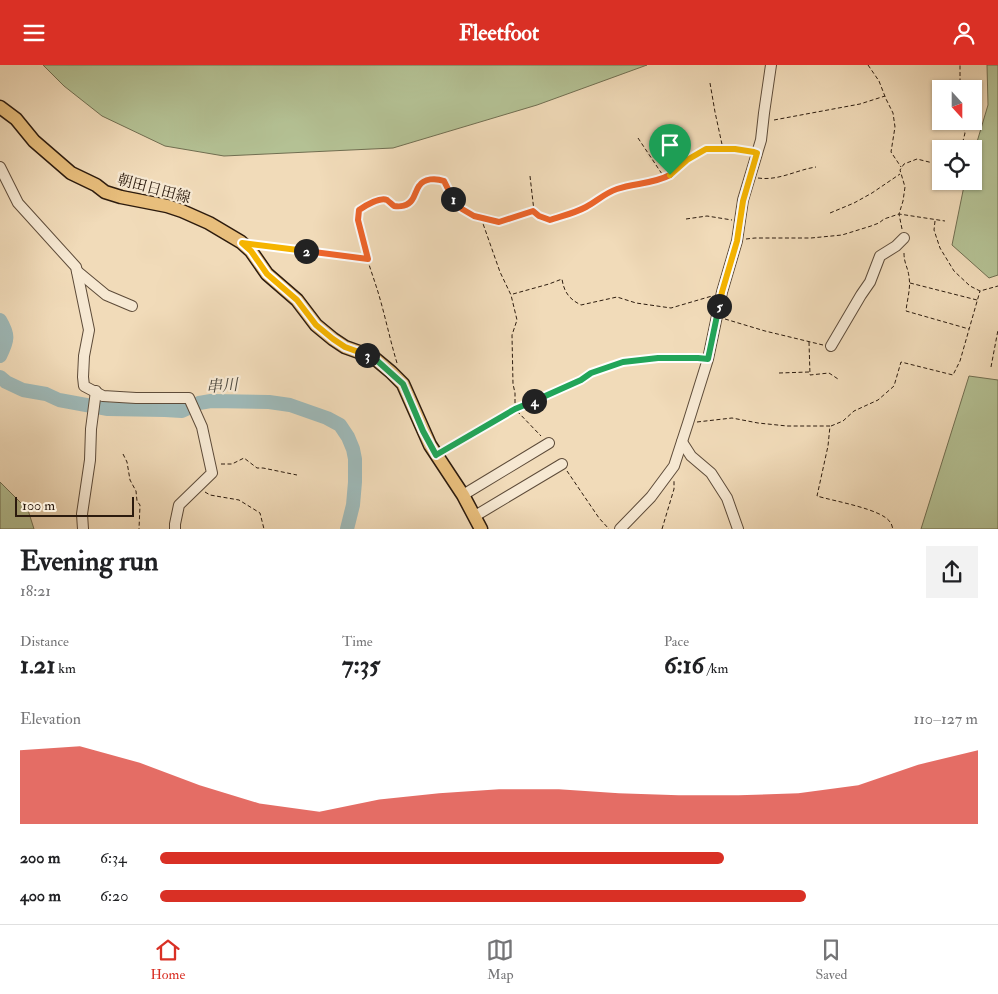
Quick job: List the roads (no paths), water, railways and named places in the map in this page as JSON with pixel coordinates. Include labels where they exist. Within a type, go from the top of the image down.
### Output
[{"type":"main road","name":"朝田日田線","points":[[0,107],[16,119],[34,141],[71,173],[96,185],[105,192],[182,211],[209,223],[242,243],[251,251],[267,274],[297,300],[316,325],[345,347],[373,357],[403,384],[423,431],[436,455],[463,495],[481,529]]},
{"type":"street","points":[[620,529],[652,497],[670,472],[682,442],[708,359],[722,292],[737,241],[743,201],[761,140],[771,65]]},
{"type":"street","points":[[0,167],[18,203],[76,267],[89,331],[84,356],[84,386],[103,396],[189,398],[202,427],[212,473],[179,505],[175,529]]},
{"type":"street","points":[[831,346],[870,282],[880,256],[896,246],[904,238]]},
{"type":"street","points":[[77,271],[106,295],[132,306]]},
{"type":"street","points":[[83,529],[82,514],[90,460],[91,429],[96,391]]},
{"type":"street","points":[[682,442],[691,456],[711,473],[727,498],[738,529]]},
{"type":"street","points":[[463,495],[549,443]]},
{"type":"street","points":[[475,516],[562,464]]},
{"type":"waterway","name":"串川","points":[[0,320],[6,334],[5,346],[0,356]]},
{"type":"waterway","name":"串川","points":[[0,377],[23,390],[46,394],[59,400],[108,409],[182,411],[199,403],[211,401],[269,402],[290,405],[327,418],[340,425],[348,437],[355,459],[353,505],[347,529]]}]
